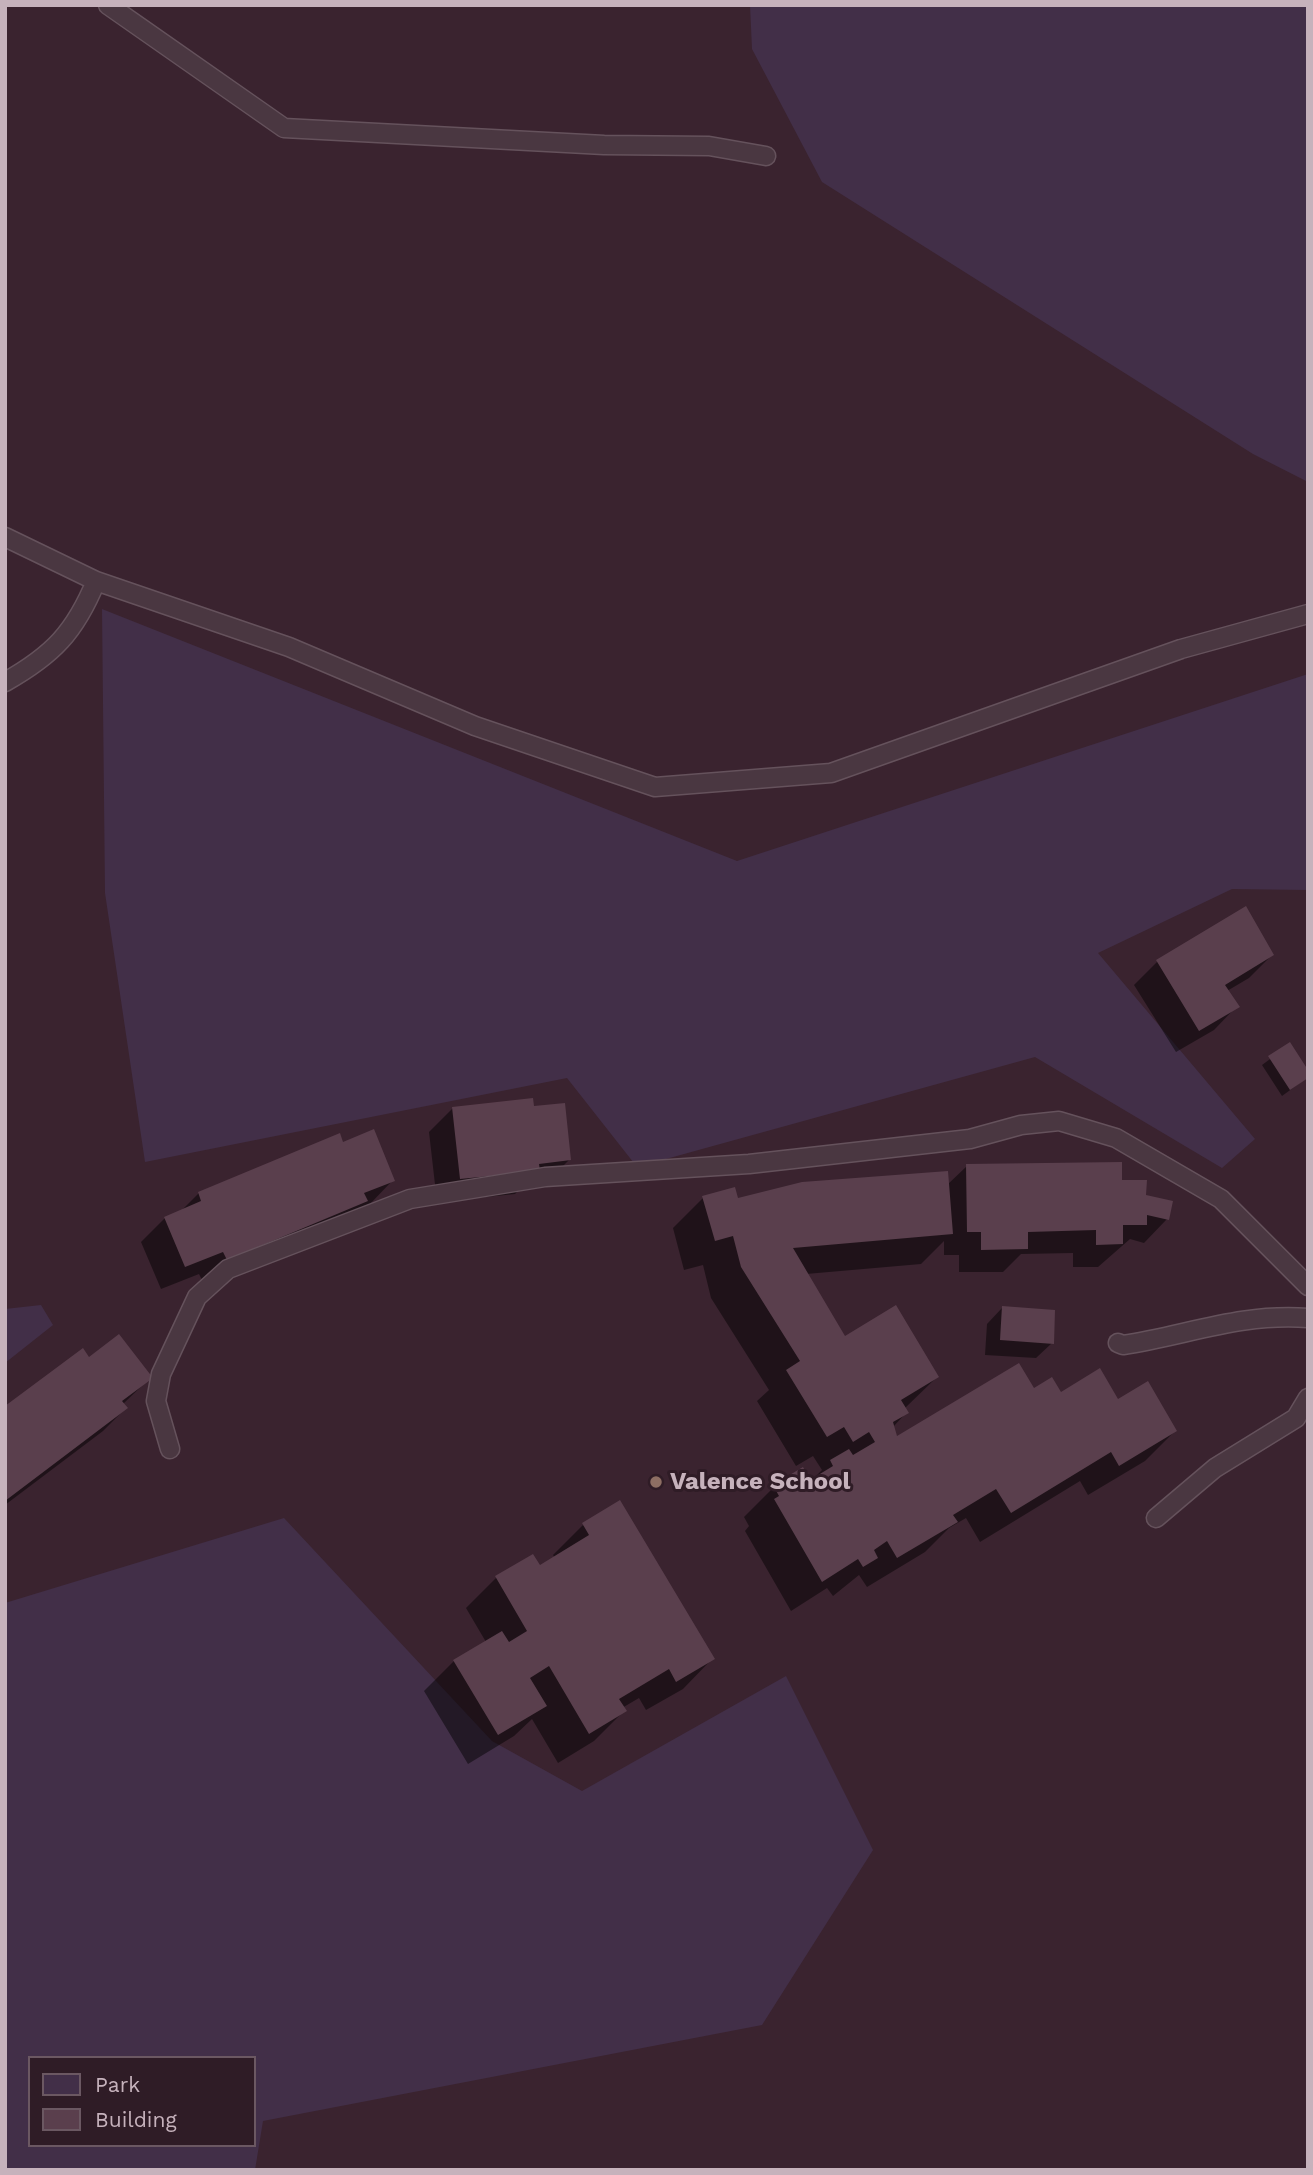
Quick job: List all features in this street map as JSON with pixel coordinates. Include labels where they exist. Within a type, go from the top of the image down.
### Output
[{"type":"lane","points":[[108,5],[284,128],[604,145],[709,146],[766,156]]},
{"type":"lane","points":[[5,537],[96,581],[289,647],[475,726],[655,787],[831,773],[1181,649],[1308,614]]},
{"type":"lane","points":[[5,682],[33,666],[63,642],[83,613],[96,581]]},
{"type":"lane","points":[[170,1449],[156,1401],[161,1374],[197,1297],[228,1269],[410,1199],[545,1177],[749,1164],[970,1139],[1021,1125],[1059,1121],[1115,1138],[1221,1199],[1308,1286]]},
{"type":"lane","points":[[1118,1343],[1123,1345],[1160,1339],[1245,1318],[1271,1315],[1308,1318]]},
{"type":"lane","points":[[1156,1518],[1215,1468],[1296,1418],[1307,1402]]},
{"type":"green space","points":[[750,5],[1308,5],[1308,482],[1253,454],[822,182],[752,49]]},
{"type":"green space","points":[[102,609],[737,861],[1308,674],[1308,890],[1232,889],[1098,953],[1255,1139],[1222,1168],[1035,1057],[637,1167],[567,1078],[145,1162],[105,893]]},
{"type":"green space","points":[[41,1305],[53,1325],[5,1363],[5,1309]]},
{"type":"green space","points":[[284,1518],[492,1741],[582,1791],[786,1676],[873,1850],[762,2025],[263,2121],[255,2170],[5,2170],[5,1603]]},
{"type":"building","points":[[1246,906],[1274,955],[1225,985],[1240,1007],[1199,1031],[1156,960]]},
{"type":"building","points":[[1290,1042],[1308,1070],[1308,1078],[1290,1090],[1268,1056]]},
{"type":"building","points":[[533,1098],[534,1106],[565,1103],[571,1160],[539,1164],[540,1171],[460,1179],[452,1107]]},
{"type":"building","points":[[374,1129],[395,1181],[364,1193],[368,1201],[227,1260],[223,1252],[185,1267],[164,1217],[201,1201],[198,1192],[340,1133],[343,1142]]},
{"type":"building","points":[[1122,1162],[1122,1180],[1147,1180],[1146,1195],[1173,1201],[1169,1220],[1147,1215],[1147,1225],[1123,1225],[1123,1244],[1096,1245],[1096,1230],[1028,1232],[1028,1249],[981,1250],[981,1232],[967,1232],[966,1164]]},
{"type":"building","points":[[948,1171],[953,1234],[793,1248],[845,1336],[896,1305],[939,1377],[901,1400],[909,1413],[893,1422],[897,1436],[1019,1363],[1034,1388],[1052,1377],[1061,1392],[1100,1368],[1118,1399],[1148,1381],[1177,1431],[1119,1466],[1111,1452],[1011,1513],[996,1489],[953,1515],[958,1522],[897,1558],[887,1541],[874,1550],[878,1558],[863,1567],[858,1559],[822,1582],[774,1499],[779,1496],[773,1485],[803,1467],[810,1480],[833,1466],[830,1460],[849,1449],[853,1455],[875,1442],[869,1432],[853,1442],[844,1427],[827,1437],[786,1370],[800,1361],[741,1267],[733,1236],[715,1241],[702,1196],[735,1187],[738,1198],[802,1182]]},
{"type":"building","points":[[1002,1306],[1055,1310],[1054,1344],[1000,1340]]},
{"type":"building","points":[[119,1334],[153,1378],[122,1401],[128,1408],[5,1501],[5,1406],[83,1348],[89,1357]]},
{"type":"building","points":[[620,1500],[715,1659],[676,1682],[669,1669],[619,1699],[627,1711],[589,1734],[549,1666],[530,1678],[547,1706],[498,1735],[453,1660],[502,1631],[509,1642],[527,1631],[495,1576],[533,1554],[540,1565],[589,1535],[582,1523]]},
{"type":"place","name":"Valence School","points":[[656,1482]]}]
